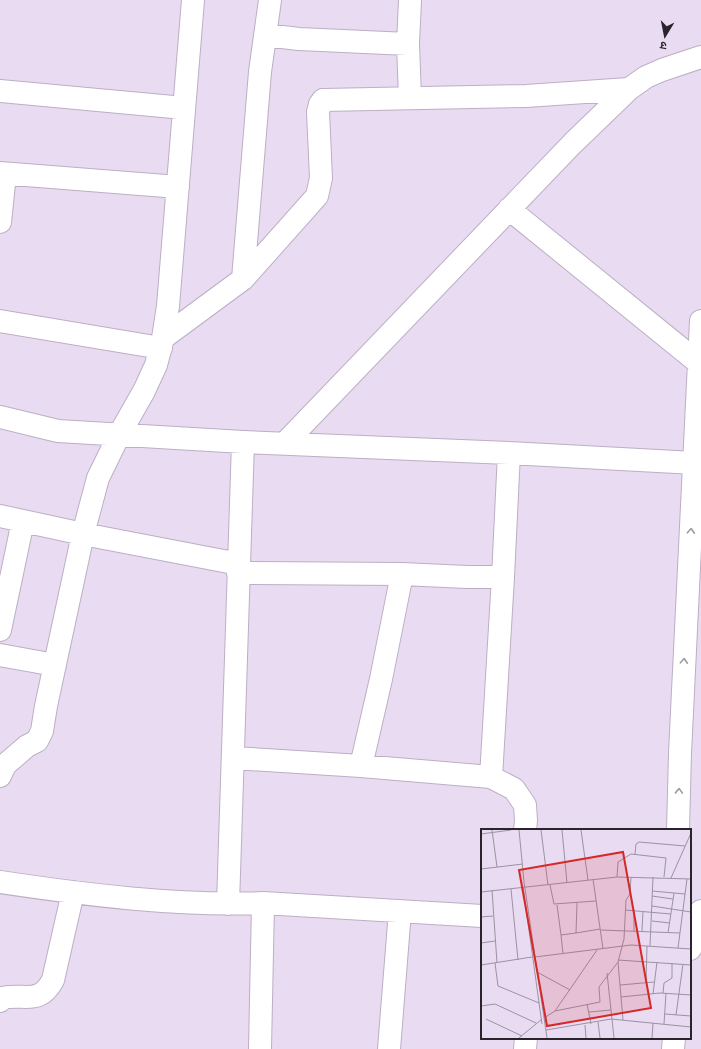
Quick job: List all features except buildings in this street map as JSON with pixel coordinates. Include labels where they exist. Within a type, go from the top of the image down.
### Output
[{"type":"street","points":[[0,776],[4,765],[27,746],[37,741],[42,730],[83,534],[98,478],[119,435],[144,391],[156,365],[162,343],[168,306],[193,0]]},
{"type":"street","points":[[243,279],[260,80],[270,0]]},
{"type":"street","points":[[410,0],[408,44],[410,98]]},
{"type":"street","points":[[265,35],[299,39],[408,44]]},
{"type":"street","points":[[285,443],[573,143],[629,89],[646,77],[701,57]]},
{"type":"street","points":[[0,321],[162,343],[243,279],[317,196],[321,178],[318,112],[320,104],[323,100],[526,96],[629,89]]},
{"type":"street","points":[[0,91],[184,108]]},
{"type":"street","points":[[0,222],[2,173],[178,187]]},
{"type":"street","points":[[509,209],[700,364]]},
{"type":"street","points":[[678,829],[701,321]]},
{"type":"street","points":[[0,417],[58,431],[243,442],[509,453],[695,463]]},
{"type":"street","points":[[228,904],[234,758],[243,442]]},
{"type":"street","points":[[491,777],[509,453]]},
{"type":"street","points":[[0,516],[239,568],[467,578],[503,577]]},
{"type":"street","points":[[0,630],[23,521]]},
{"type":"street","points":[[361,766],[381,680],[402,574]]},
{"type":"street","points":[[0,655],[55,665]]},
{"type":"street","points":[[234,758],[361,766],[491,777],[514,789],[524,805],[526,821],[525,829]]},
{"type":"street","points":[[0,882],[72,892],[157,900],[228,904],[262,902],[481,916]]},
{"type":"street","points":[[0,1001],[2,998],[12,996],[27,998],[37,996],[47,990],[53,980],[72,892]]},
{"type":"street","points":[[260,1049],[262,902]]},
{"type":"street","points":[[389,1049],[400,911]]},
{"type":"street","points":[[525,1049],[526,1039]]},
{"type":"street","points":[[673,1049],[674,1039]]}]
